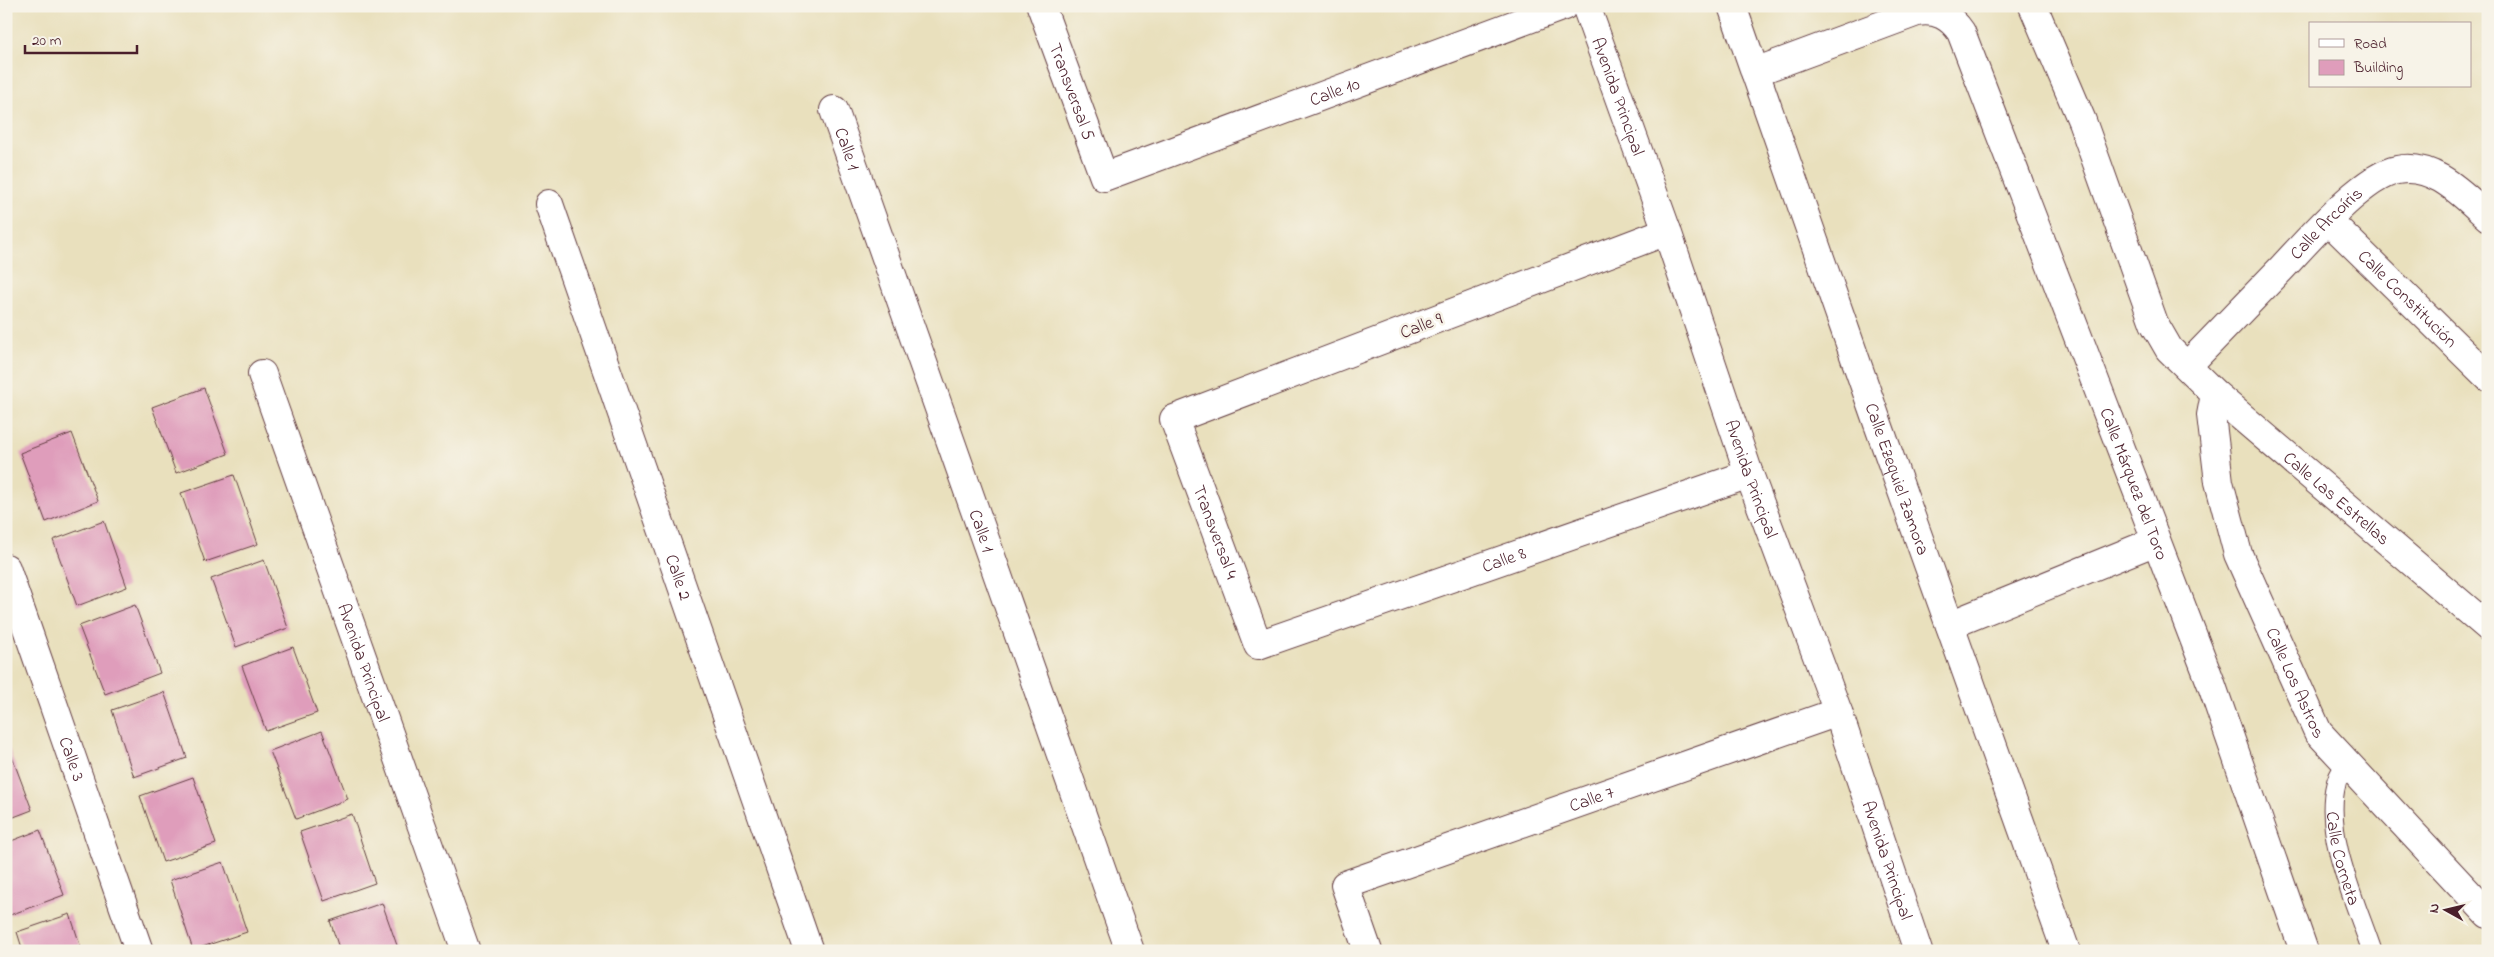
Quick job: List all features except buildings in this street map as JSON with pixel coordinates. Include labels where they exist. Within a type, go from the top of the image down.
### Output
[{"type":"street","name":"Transversal 5","points":[[1041,6],[1104,177]]},
{"type":"street","name":"Calle 10","points":[[1104,177],[1564,6]]},
{"type":"street","name":"Avenida Principal","points":[[1586,6],[1667,231],[1748,474],[1838,712],[1912,949]]},
{"type":"street","name":"Calle Ezequiel Zamora","points":[[1732,6],[2066,951]]},
{"type":"street","name":"Calle Las Estrellas","points":[[2033,6],[2082,121],[2154,323],[2169,349],[2188,365],[2214,394],[2488,627]]},
{"type":"street","name":"Calle Márquez del Toro","points":[[1755,72],[1917,12],[1934,12],[1952,20],[1961,32],[2211,683],[2304,951]]},
{"type":"street","name":"Calle 1","points":[[834,110],[1130,951]]},
{"type":"street","name":"Calle Arcoíris","points":[[2188,365],[2328,220],[2376,179],[2397,170],[2411,169],[2430,174],[2455,187],[2488,217]]},
{"type":"street","name":"Calle 2","points":[[549,204],[809,951]]},
{"type":"street","name":"Calle Constitución","points":[[2328,220],[2488,377]]},
{"type":"street","name":"Calle 9","points":[[1174,419],[1667,231]]},
{"type":"street","name":"Avenida Principal","points":[[262,374],[466,951]]},
{"type":"street","name":"Calle Los Astros","points":[[2214,394],[2211,415],[2219,482],[2238,554],[2318,732],[2488,914]]},
{"type":"street","name":"Transversal 4","points":[[1174,419],[1258,645]]},
{"type":"street","name":"Calle 8","points":[[1258,645],[1748,474]]},
{"type":"street","points":[[1950,625],[2156,541]]},
{"type":"street","name":"Calle 3","points":[[6,568],[139,951]]},
{"type":"street","name":"Calle 7","points":[[1368,951],[1345,885],[1838,712]]},
{"type":"lane","name":"Calle Corneta","points":[[2346,763],[2336,783],[2332,820],[2344,866],[2372,951]]}]
